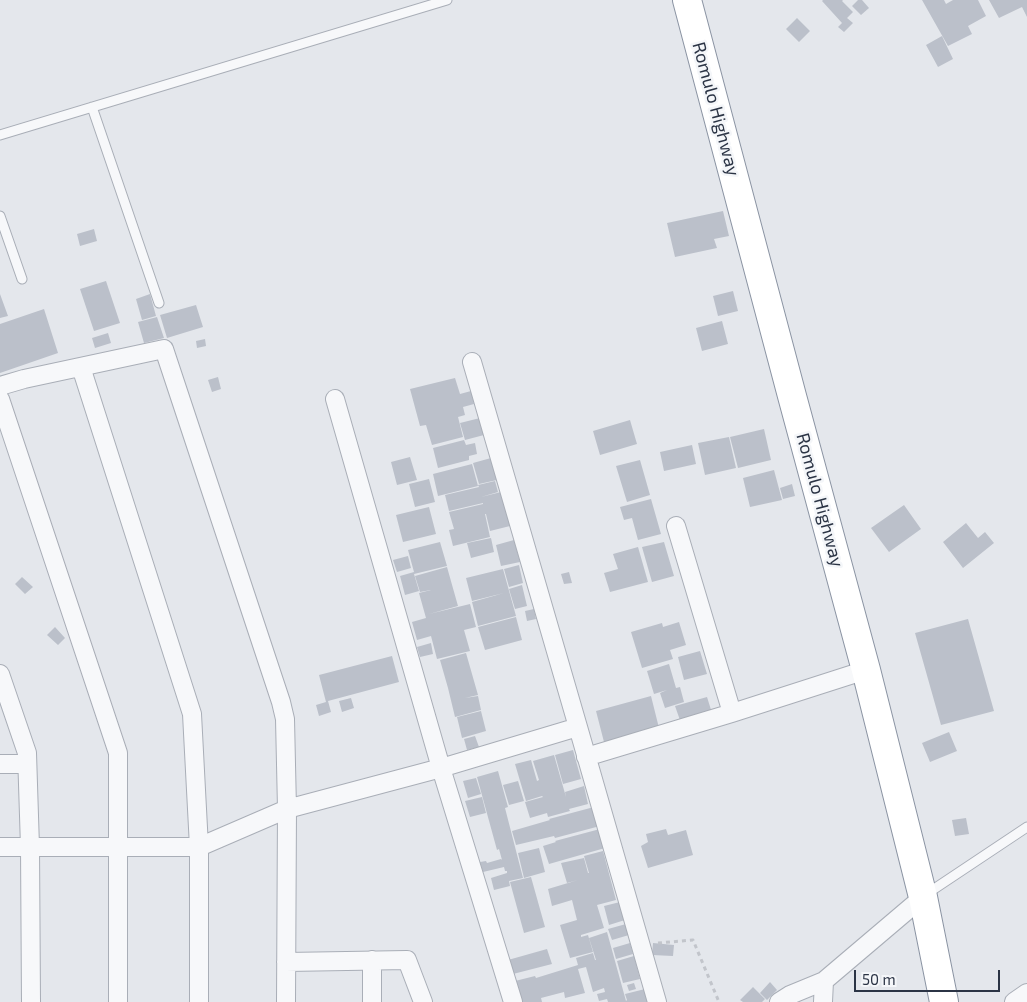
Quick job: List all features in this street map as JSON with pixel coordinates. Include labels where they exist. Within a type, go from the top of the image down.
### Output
[{"type":"highway","name":"Romulo Highway","points":[[691,2],[792,396],[866,670],[923,897],[944,1002]]},
{"type":"street","points":[[0,386],[81,366],[164,350],[285,718],[286,1002]]},
{"type":"street","points":[[472,362],[657,1002]]},
{"type":"street","points":[[81,366],[192,714],[199,847],[199,1002]]},
{"type":"street","points":[[0,398],[118,753],[118,1002]]},
{"type":"street","points":[[335,399],[440,768],[513,1002]]},
{"type":"street","points":[[676,526],[732,713]]},
{"type":"street","points":[[586,757],[866,670]]},
{"type":"street","points":[[0,676],[27,754],[30,847],[30,1002]]},
{"type":"street","points":[[0,847],[199,847],[286,809],[440,768],[578,727]]},
{"type":"street","points":[[0,764],[27,764]]},
{"type":"street","points":[[779,1002],[824,981],[923,897]]},
{"type":"street","points":[[372,960],[372,1002]]},
{"type":"street","points":[[286,962],[407,960],[423,1002]]},
{"type":"street","points":[[823,1002],[824,981]]},
{"type":"street","points":[[1014,1002],[1027,993]]},
{"type":"lane","points":[[0,135],[446,0]]},
{"type":"lane","points":[[92,108],[159,303]]},
{"type":"lane","points":[[0,216],[22,279]]},
{"type":"lane","points":[[923,897],[1027,827]]},
{"type":"path","points":[[639,943],[693,940],[719,1002]]},
{"type":"building","points":[[823,0],[843,0],[853,12],[847,18],[853,23],[844,32],[838,27],[842,23]]},
{"type":"building","points":[[858,0],[862,0],[869,8],[861,15],[852,6]]},
{"type":"building","points":[[922,0],[944,0],[946,4],[953,0],[978,0],[986,16],[968,26],[972,34],[948,46]]},
{"type":"building","points":[[989,0],[1027,0],[1027,17],[1022,7],[999,18]]},
{"type":"building","points":[[797,18],[810,31],[799,42],[786,29]]},
{"type":"building","points":[[942,36],[953,59],[938,67],[926,45]]},
{"type":"building","points":[[723,211],[729,236],[714,239],[717,248],[675,257],[667,223]]},
{"type":"building","points":[[94,229],[97,241],[80,246],[77,234]]},
{"type":"building","points":[[106,281],[120,323],[94,331],[80,289]]},
{"type":"building","points":[[733,291],[738,311],[718,316],[713,296]]},
{"type":"building","points":[[0,294],[8,316],[0,318]]},
{"type":"building","points":[[150,294],[156,316],[142,320],[136,299]]},
{"type":"building","points":[[196,305],[203,327],[167,338],[160,315]]},
{"type":"building","points":[[44,309],[58,353],[0,373],[0,324]]},
{"type":"building","points":[[157,317],[164,338],[144,343],[138,322]]},
{"type":"building","points":[[722,321],[728,344],[702,351],[696,328]]},
{"type":"building","points":[[108,333],[111,343],[95,348],[92,338]]},
{"type":"building","points":[[205,339],[206,346],[197,348],[196,341]]},
{"type":"building","points":[[218,377],[221,389],[212,392],[208,380]]},
{"type":"building","points":[[455,378],[460,394],[471,391],[474,404],[463,407],[465,415],[458,417],[463,437],[432,445],[426,425],[420,426],[410,389]]},
{"type":"building","points":[[480,418],[484,435],[465,440],[460,423]]},
{"type":"building","points":[[630,420],[637,444],[600,455],[593,431]]},
{"type":"building","points":[[764,429],[771,460],[738,468],[730,437]]},
{"type":"building","points":[[729,437],[736,468],[705,475],[698,443]]},
{"type":"building","points":[[464,440],[466,445],[475,443],[477,454],[469,456],[469,460],[438,468],[433,448]]},
{"type":"building","points":[[692,445],[696,464],[664,471],[660,452]]},
{"type":"building","points":[[410,457],[417,480],[397,485],[391,462]]},
{"type":"building","points":[[491,458],[497,480],[479,484],[473,463]]},
{"type":"building","points":[[640,460],[650,495],[627,502],[616,466]]},
{"type":"building","points":[[472,464],[478,486],[438,496],[433,474]]},
{"type":"building","points":[[774,470],[782,500],[750,507],[743,478]]},
{"type":"building","points":[[429,479],[435,502],[415,507],[409,484]]},
{"type":"building","points":[[495,481],[498,492],[481,497],[501,492],[510,526],[490,531],[485,514],[490,537],[453,546],[449,530],[454,529],[449,512],[483,503],[449,511],[445,495]]},
{"type":"building","points":[[792,484],[795,496],[783,499],[780,488]]},
{"type":"building","points":[[651,499],[661,534],[638,540],[632,518],[624,520],[620,507]]},
{"type":"building","points":[[904,505],[921,529],[889,552],[871,528]]},
{"type":"building","points":[[429,507],[436,534],[403,542],[396,515]]},
{"type":"building","points":[[966,523],[978,538],[985,532],[994,543],[963,568],[943,542]]},
{"type":"building","points":[[491,538],[494,552],[471,558],[467,543]]},
{"type":"building","points":[[514,540],[520,562],[501,566],[496,545]]},
{"type":"building","points":[[440,542],[447,566],[414,574],[419,591],[405,595],[400,576],[414,572],[408,550]]},
{"type":"building","points":[[664,542],[674,576],[652,582],[642,547]]},
{"type":"building","points":[[638,547],[648,582],[610,592],[604,573],[618,569],[613,554]]},
{"type":"building","points":[[408,556],[411,568],[397,572],[393,560]]},
{"type":"building","points":[[519,565],[523,583],[509,587],[504,569]]},
{"type":"building","points":[[447,567],[458,606],[429,614],[470,604],[476,627],[464,630],[470,651],[437,659],[431,636],[417,640],[412,622],[426,618],[419,593],[431,590],[420,592],[415,576]]},
{"type":"building","points":[[503,569],[516,616],[478,626],[472,602],[504,593],[472,601],[466,578]]},
{"type":"building","points":[[569,572],[572,583],[564,584],[561,574]]},
{"type":"building","points":[[22,577],[33,587],[25,594],[15,584]]},
{"type":"building","points":[[522,585],[527,606],[515,609],[509,589]]},
{"type":"building","points":[[534,609],[536,619],[527,621],[525,611]]},
{"type":"building","points":[[516,617],[522,640],[485,650],[478,627]]},
{"type":"building","points":[[968,619],[994,711],[941,725],[915,633]]},
{"type":"building","points":[[679,622],[686,645],[670,650],[673,659],[642,668],[631,632],[662,623],[663,627]]},
{"type":"building","points":[[55,627],[65,638],[58,645],[47,635]]},
{"type":"building","points":[[431,643],[433,654],[420,657],[417,647]]},
{"type":"building","points":[[700,651],[707,674],[684,680],[678,657]]},
{"type":"building","points":[[466,653],[478,695],[465,698],[478,696],[481,710],[455,717],[440,660]]},
{"type":"building","points":[[392,656],[399,682],[328,701],[331,712],[319,716],[316,705],[326,702],[319,675]]},
{"type":"building","points":[[669,664],[676,688],[680,687],[684,702],[665,708],[660,693],[667,690],[654,694],[647,671]]},
{"type":"building","points":[[651,696],[659,728],[604,742],[596,711]]},
{"type":"building","points":[[707,697],[712,713],[681,723],[675,706]]},
{"type":"building","points":[[351,698],[354,708],[342,712],[339,701]]},
{"type":"building","points":[[481,711],[486,731],[462,738],[457,717]]},
{"type":"building","points":[[949,732],[957,751],[930,762],[922,743]]},
{"type":"building","points":[[475,736],[479,747],[467,750],[464,739]]},
{"type":"building","points":[[573,750],[581,779],[563,784],[555,755]]},
{"type":"building","points":[[554,755],[566,797],[565,792],[584,786],[588,804],[548,817],[547,813],[530,818],[525,802],[543,797],[526,801],[515,764],[531,760],[537,781],[539,780],[533,761]]},
{"type":"building","points":[[498,771],[508,807],[505,808],[523,878],[509,881],[510,886],[494,890],[491,878],[507,873],[507,871],[505,871],[504,867],[483,872],[480,862],[486,861],[487,863],[502,860],[499,849],[497,850],[477,777]]},
{"type":"building","points":[[476,778],[481,794],[468,798],[463,781]]},
{"type":"building","points":[[518,781],[524,801],[509,805],[503,785]]},
{"type":"building","points":[[482,797],[486,813],[470,817],[465,801]]},
{"type":"building","points":[[594,807],[600,826],[555,838],[554,836],[516,845],[512,831]]},
{"type":"building","points":[[966,818],[969,834],[955,836],[952,820]]},
{"type":"building","points":[[600,829],[605,848],[549,864],[543,846]]},
{"type":"building","points":[[666,829],[668,835],[686,830],[693,855],[648,868],[641,846],[648,842],[646,834]]},
{"type":"building","points":[[539,848],[545,872],[524,878],[518,853]]},
{"type":"building","points":[[603,851],[616,900],[597,905],[604,928],[581,935],[581,937],[588,935],[593,952],[570,958],[560,925],[577,920],[572,900],[552,906],[548,889],[578,880],[567,883],[561,863],[584,858],[589,873],[584,856]]},
{"type":"building","points":[[531,877],[545,927],[524,933],[510,882]]},
{"type":"building","points":[[620,902],[625,920],[609,925],[604,906]]},
{"type":"building","points":[[626,924],[629,935],[612,940],[608,929]]},
{"type":"building","points":[[607,932],[626,1001],[625,994],[645,989],[649,1002],[608,1002],[607,999],[599,1001],[597,994],[605,992],[604,988],[593,992],[586,967],[578,969],[585,993],[565,998],[564,992],[541,998],[542,1002],[521,1002],[515,981],[535,976],[536,978],[578,965],[576,958],[593,953],[596,960],[589,938]]},
{"type":"building","points":[[630,943],[633,954],[616,959],[613,948]]},
{"type":"building","points":[[653,943],[674,945],[673,956],[652,955]]},
{"type":"building","points":[[547,949],[552,964],[513,974],[508,960]]},
{"type":"building","points":[[634,956],[640,979],[623,983],[617,961]]},
{"type":"building","points":[[770,982],[777,990],[767,1000],[760,993]]},
{"type":"building","points":[[634,983],[636,989],[629,991],[627,985]]},
{"type":"building","points":[[753,987],[765,999],[762,1002],[743,1002],[740,1000]]}]
